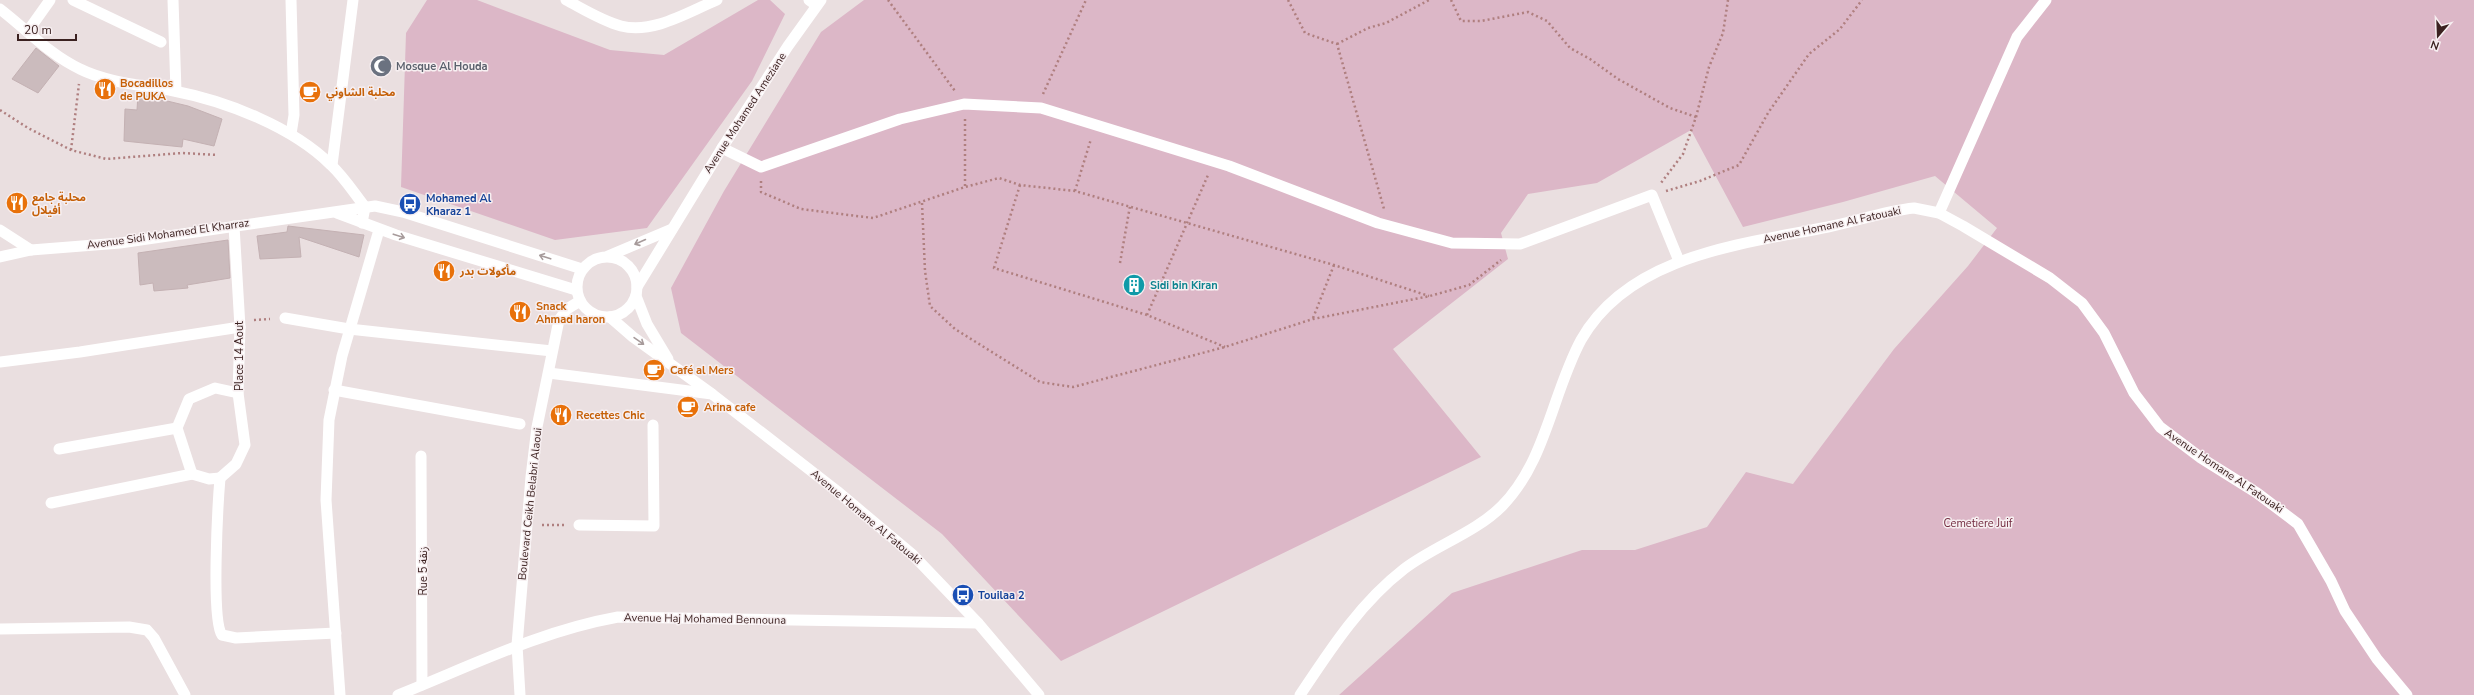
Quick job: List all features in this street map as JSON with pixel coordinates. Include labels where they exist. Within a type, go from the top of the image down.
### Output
[{"type":"street","points":[[28,32],[50,0]]},
{"type":"street","points":[[73,0],[161,42]]},
{"type":"street","points":[[173,0],[176,91]]},
{"type":"street","points":[[291,0],[294,115],[291,134]]},
{"type":"street","points":[[332,165],[353,0]]},
{"type":"street","points":[[566,0],[611,22],[640,28],[669,20],[716,0]]},
{"type":"street","points":[[1939,214],[2017,37],[2046,0]]},
{"type":"street","name":"Avenue Mohamed Ameziane","points":[[637,292],[672,229],[815,2]]},
{"type":"street","points":[[0,9],[56,56],[80,70],[120,81],[176,91],[237,109],[291,134],[332,165],[365,207],[362,223]]},
{"type":"street","points":[[722,148],[761,167],[900,119],[964,104],[1037,108],[1214,162],[1389,226],[1452,243],[1520,244],[1652,195],[1679,261]]},
{"type":"street","name":"Avenue Sidi Mohamed El Kharraz","points":[[0,257],[31,250],[120,243],[306,214],[336,213],[375,206],[402,212],[582,269]]},
{"type":"street","name":"Avenue Homane Al Fatouaki","points":[[1300,695],[1340,635],[1362,610],[1403,570],[1475,526],[1502,506],[1517,487],[1529,468],[1542,440],[1570,363],[1592,324],[1618,298],[1642,280],[1679,261],[1731,247],[1888,212],[1914,208],[1939,214],[1963,226],[2050,278],[2082,302],[2104,332],[2134,394],[2160,427],[2195,454],[2257,493],[2298,524],[2328,575],[2345,611],[2377,659],[2407,695]]},
{"type":"street","name":"Avenue Sidi Mohamed El Kharraz","points":[[336,213],[380,230],[576,290]]},
{"type":"street","name":"Place 14 Aout","points":[[220,478],[236,464],[244,445],[238,393],[239,324],[234,226]]},
{"type":"street","points":[[608,256],[618,258],[628,265],[635,275],[637,292],[630,306],[621,314],[610,317],[592,314],[580,301],[576,290],[577,279],[582,269],[598,258],[608,256],[672,229]]},
{"type":"street","points":[[0,230],[31,250]]},
{"type":"street","points":[[340,695],[326,500],[327,448],[334,390],[349,329],[380,230]]},
{"type":"street","name":"Avenue Homane Al Fatouaki","points":[[637,292],[648,324],[670,363]]},
{"type":"street","name":"Boulevard Ceikh Belabri Alaoui","points":[[520,695],[518,644],[527,525],[537,427],[560,318],[566,309],[580,301]]},
{"type":"street","name":"Avenue Homane Al Fatouaki","points":[[610,317],[633,337],[712,394],[837,492],[913,555],[978,623],[1039,695]]},
{"type":"street","points":[[285,318],[349,329],[552,351]]},
{"type":"street","points":[[0,362],[80,352],[239,324]]},
{"type":"street","points":[[549,373],[712,394]]},
{"type":"street","points":[[192,474],[177,428],[189,399],[215,388],[238,393]]},
{"type":"street","points":[[334,390],[520,424]]},
{"type":"street","points":[[579,525],[654,526],[653,425]]},
{"type":"street","points":[[59,449],[177,428]]},
{"type":"street","name":"Rue 5 زنقة","points":[[421,456],[422,685]]},
{"type":"street","points":[[51,503],[192,474],[209,479],[220,478],[218,503],[217,622],[222,635],[236,638],[336,633]]},
{"type":"street","name":"Avenue Haj Mohamed Bennouna","points":[[398,695],[518,644],[597,621],[618,617],[978,623]]},
{"type":"street","points":[[0,629],[129,628],[149,631],[185,695]]},
{"type":"path","points":[[888,0],[964,104],[965,187]]},
{"type":"path","points":[[1037,108],[1086,0]]},
{"type":"path","points":[[1288,0],[1305,33],[1337,44],[1368,28],[1386,23],[1429,0]]},
{"type":"path","points":[[1451,0],[1461,21],[1481,21],[1528,12],[1547,21],[1570,48],[1590,59],[1618,79],[1670,108],[1696,117]]},
{"type":"path","points":[[1652,195],[1682,154],[1696,117],[1709,67],[1723,33],[1728,0]]},
{"type":"path","points":[[1652,195],[1700,181],[1739,165],[1768,113],[1810,54],[1840,29],[1862,0]]},
{"type":"path","points":[[1337,44],[1389,226]]},
{"type":"path","points":[[71,150],[80,70]]},
{"type":"path","points":[[0,110],[28,128],[71,150],[106,159],[182,152],[218,155]]},
{"type":"path","points":[[1075,191],[1095,125]]},
{"type":"path","points":[[1147,315],[1214,162]]},
{"type":"path","points":[[761,167],[761,192],[801,209],[873,218],[922,203],[965,187],[999,178],[1020,185],[1075,191],[1130,206],[1186,224],[1334,265],[1430,296]]},
{"type":"path","points":[[1020,185],[994,268],[1147,315],[1225,347]]},
{"type":"path","points":[[922,203],[925,270],[930,306],[955,329],[1040,382],[1073,387],[1225,347],[1313,319],[1430,296],[1468,285],[1520,244]]},
{"type":"path","points":[[1120,263],[1130,206]]},
{"type":"path","points":[[1313,319],[1334,265]]},
{"type":"path","points":[[239,324],[285,318]]},
{"type":"path","points":[[527,525],[579,525]]},
{"type":"green space","points":[[427,0],[477,0],[610,50],[664,55],[758,0],[770,0],[785,14],[752,81],[647,228],[555,240],[401,187],[406,33]]},
{"type":"green space","name":"Cemetiere Juif","points":[[864,0],[2474,0],[2474,695],[1339,695],[1452,593],[1582,550],[1635,550],[1707,527],[1746,472],[1793,484],[1894,349],[1968,266],[1997,228],[1935,176],[1843,202],[1743,227],[1691,130],[1597,183],[1528,194],[1501,233],[1508,259],[1393,349],[1481,457],[1061,661],[942,534],[681,333],[671,288],[724,191],[821,32]]},
{"type":"building","points":[[36,48],[59,66],[38,93],[12,79]]},
{"type":"building","points":[[138,94],[188,106],[222,119],[214,146],[183,139],[182,147],[124,141],[125,109],[137,110]]},
{"type":"building","points":[[288,226],[364,235],[359,257],[299,237],[301,257],[260,259],[257,236],[287,232]]},
{"type":"building","points":[[228,240],[230,278],[187,285],[188,288],[154,291],[153,283],[140,285],[138,253]]},
{"type":"place","name":"Mosque Al Houda","points":[[381,66]]},
{"type":"place","name":"Bocadillos de PUKA","points":[[105,89]]},
{"type":"place","name":"محلبة الشاوني","points":[[310,92]]},
{"type":"place","name":"محلبة جامع أفيلال","points":[[17,203]]},
{"type":"place","name":"Mohamed Al Kharaz 1","points":[[410,204]]},
{"type":"place","name":"مأكولات بدر","points":[[444,271]]},
{"type":"place","name":"Sidi bin Kiran","points":[[1134,285]]},
{"type":"place","name":"Snack Ahmad haron","points":[[520,312]]},
{"type":"place","name":"Café al Mers","points":[[654,370]]},
{"type":"place","name":"Arina cafe","points":[[688,407]]},
{"type":"place","name":"Recettes Chic","points":[[561,415]]},
{"type":"place","name":"Touilaa 2","points":[[963,595]]}]
